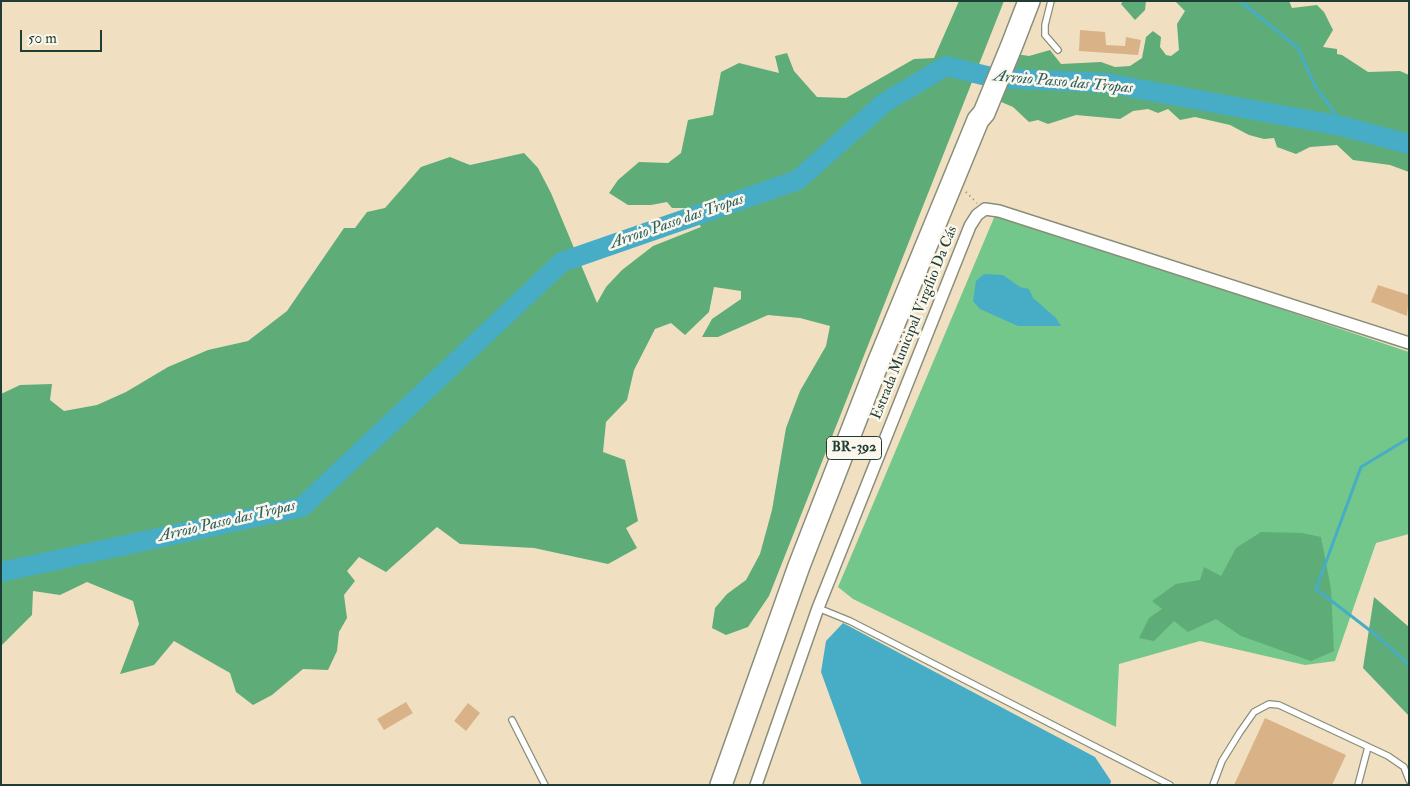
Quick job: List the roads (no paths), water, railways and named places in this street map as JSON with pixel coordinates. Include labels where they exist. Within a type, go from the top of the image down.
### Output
[{"type":"highway","name":"BR-392","points":[[728,785],[768,669],[833,500],[960,185],[984,113],[1028,1]]},
{"type":"highway","points":[[721,785],[799,566],[878,362],[978,120],[984,113]]},
{"type":"street","name":"Estrada Municipal Virgílio Da Cás","points":[[756,785],[818,608],[970,226],[977,215],[985,209],[999,210],[1409,343]]},
{"type":"lane","points":[[1052,1],[1045,25],[1045,35],[1058,50]]},
{"type":"lane","points":[[818,608],[859,625],[1170,785]]},
{"type":"lane","points":[[1213,785],[1222,761],[1240,732],[1254,712],[1269,704],[1279,705],[1388,756],[1404,767],[1409,780]]},
{"type":"lane","points":[[512,720],[545,785]]},
{"type":"lane","points":[[1358,785],[1368,747]]},
{"type":"water","points":[[1331,113],[1371,129],[1409,139],[1409,149],[1363,140],[1354,134],[1335,129],[1328,123]]},
{"type":"water","points":[[984,274],[1003,275],[1020,287],[1029,289],[1033,298],[1056,318],[1061,326],[1018,326],[980,309],[973,301],[976,281]]},
{"type":"water","points":[[843,623],[1095,757],[1111,781],[1110,785],[862,785],[821,672],[826,641]]},
{"type":"waterway","points":[[1240,1],[1298,48],[1315,86],[1339,119]]},
{"type":"waterway","name":"Arroio Passo das Tropas","points":[[1,572],[302,507],[562,262],[798,180],[884,103],[946,66],[995,78],[1106,83],[1341,126],[1409,144]]},
{"type":"waterway","points":[[1409,438],[1361,467],[1316,589],[1376,635],[1409,665]]}]
